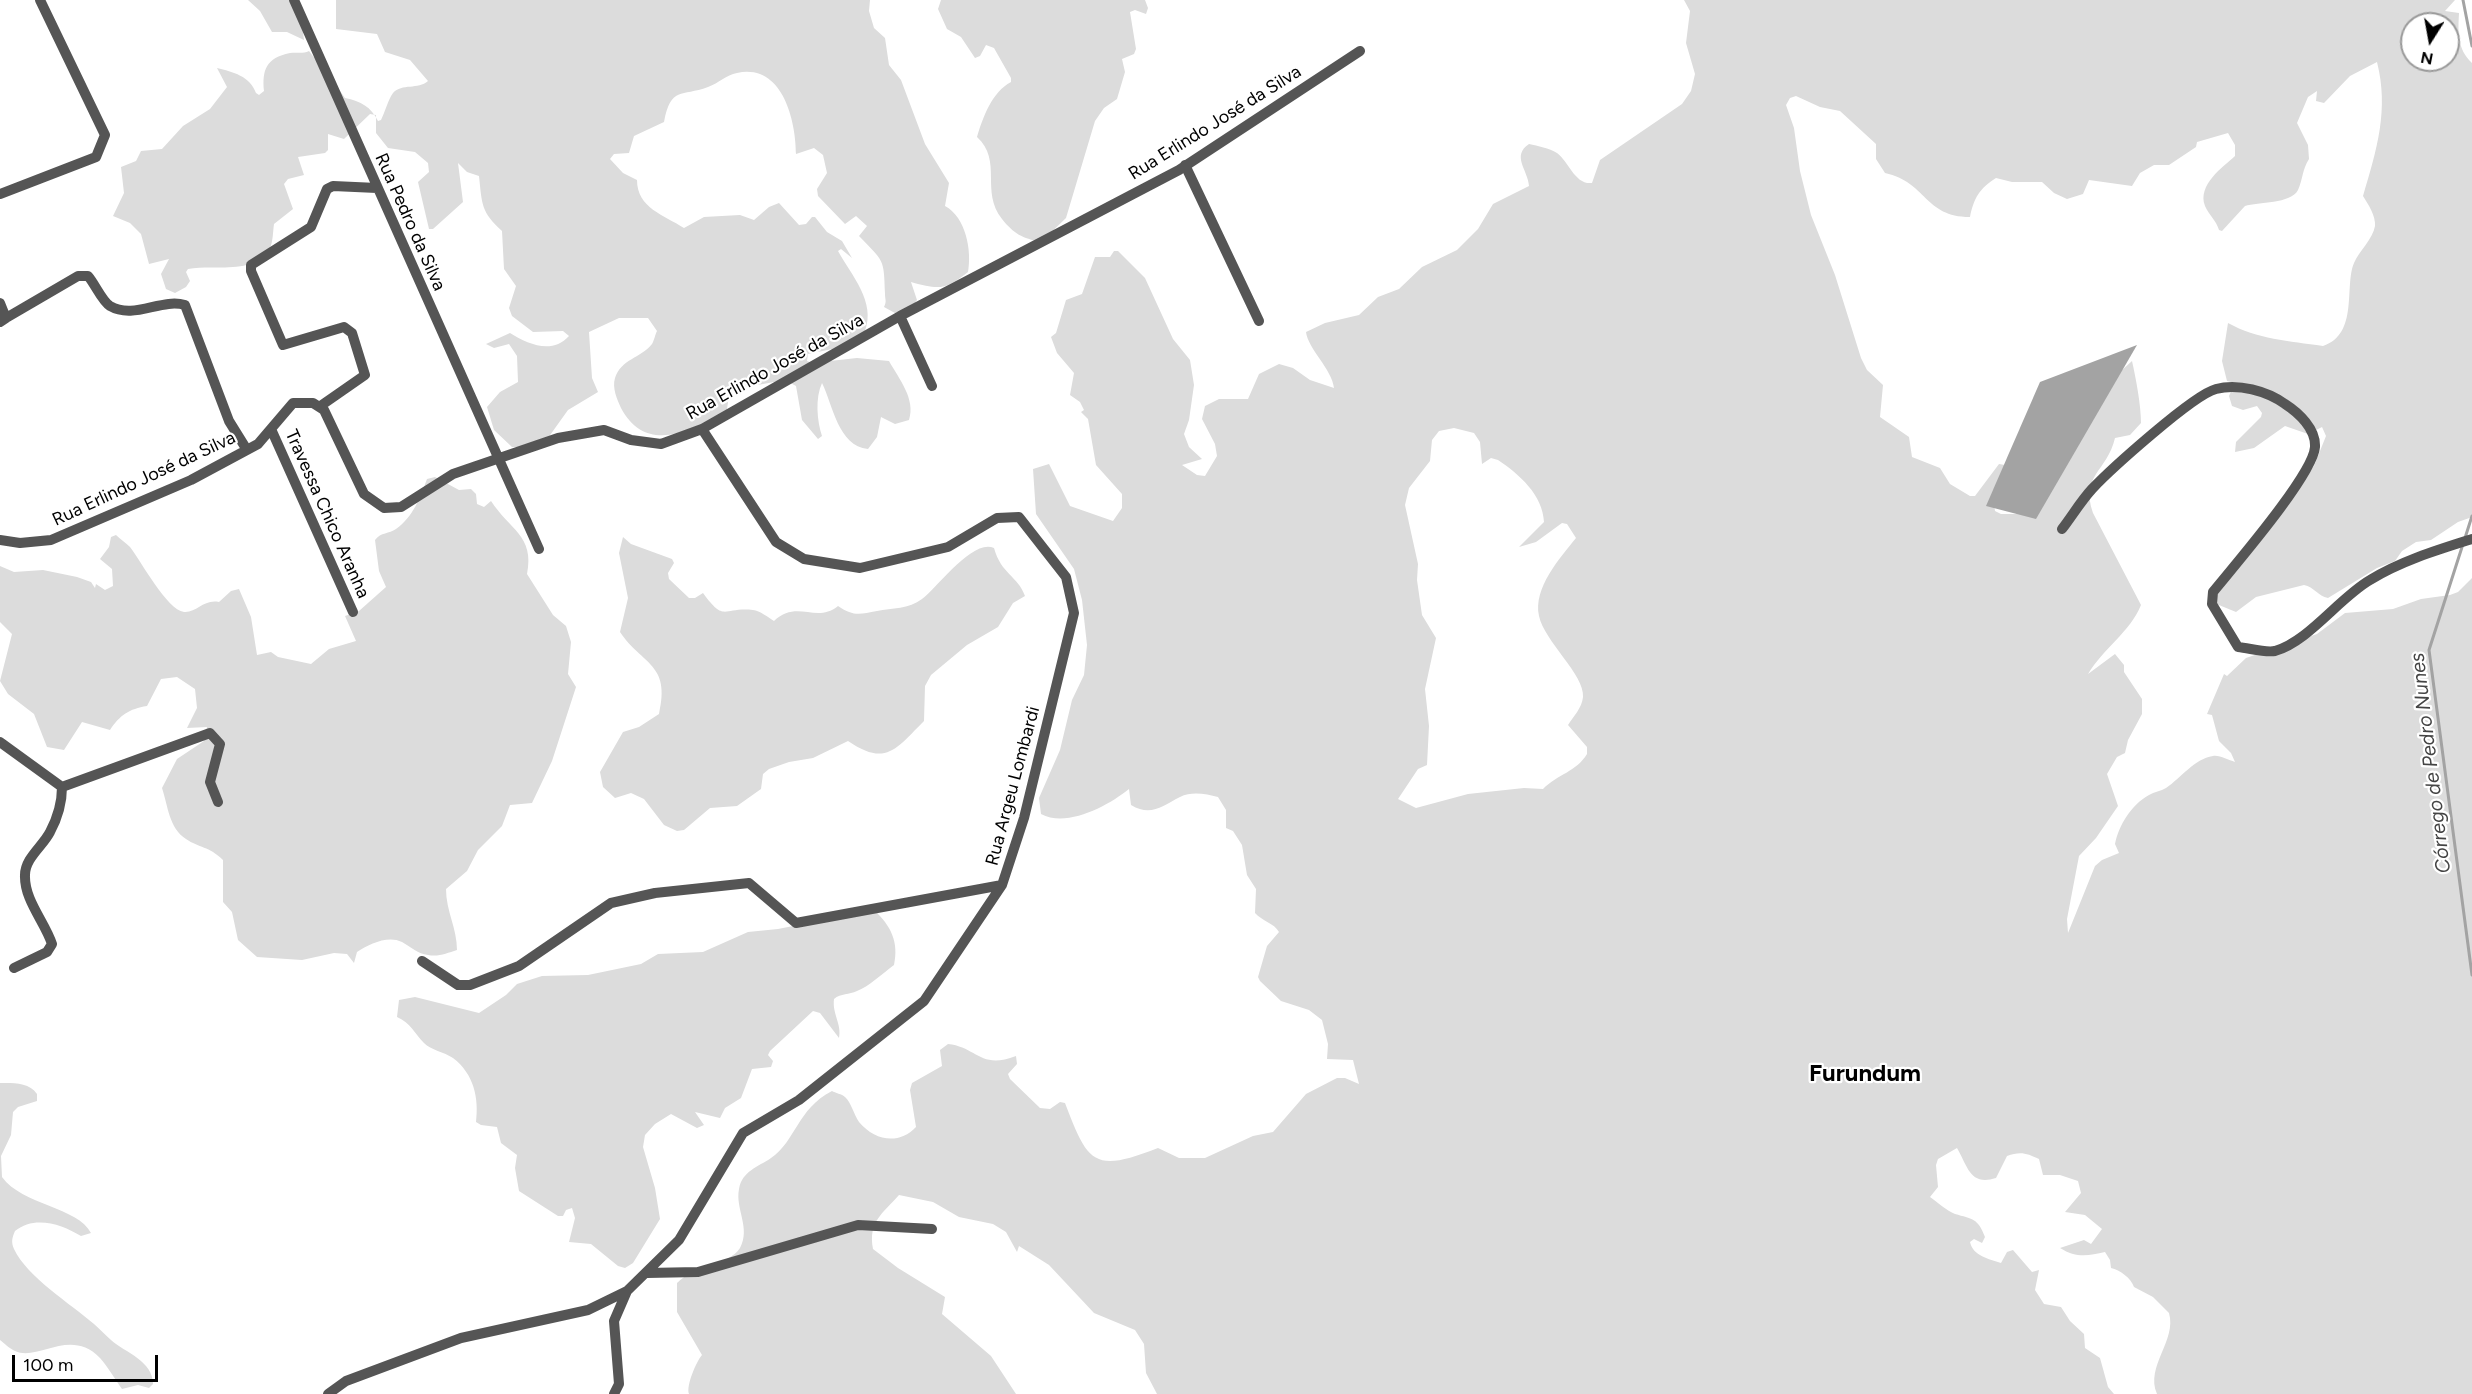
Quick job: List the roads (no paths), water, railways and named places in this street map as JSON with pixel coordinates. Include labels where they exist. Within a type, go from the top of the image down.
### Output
[{"type":"street","points":[[0,194],[96,157],[105,135],[40,0]]},
{"type":"street","name":"Rua Pedro da Silva","points":[[294,0],[539,549]]},
{"type":"street","name":"Rua Erlindo José da Silva","points":[[0,540],[20,543],[51,540],[191,480],[258,444],[293,403],[313,404],[324,410],[364,494],[384,508],[400,507],[453,474],[558,438],[603,430],[631,441],[661,444],[702,429],[900,316],[1185,165],[1360,51]]},
{"type":"street","points":[[1185,165],[1259,321]]},
{"type":"street","points":[[319,407],[365,375],[352,333],[344,327],[293,344],[283,345],[250,268],[252,262],[311,227],[327,189],[333,186],[377,188]]},
{"type":"street","points":[[0,303],[3,320],[78,276],[88,276],[108,306],[122,311],[172,302],[185,305],[229,421],[247,450]]},
{"type":"street","points":[[900,316],[932,386]]},
{"type":"street","points":[[2062,530],[2092,489],[2194,398],[2216,389],[2241,387],[2281,401],[2298,413],[2314,434],[2315,448],[2307,467],[2274,515],[2213,592],[2212,603],[2238,646],[2274,651],[2307,633],[2350,593],[2371,579],[2424,555],[2472,539]]},
{"type":"street","name":"Travessa Chico Aranha","points":[[271,429],[352,612]]},
{"type":"street","name":"Rua Argeu Lombardi","points":[[328,1394],[346,1381],[461,1338],[588,1310],[627,1291],[679,1240],[743,1133],[799,1100],[924,1001],[1002,885],[1024,818],[1074,613],[1066,577],[1019,517],[997,518],[948,548],[860,568],[804,560],[776,542],[702,429]]},
{"type":"street","points":[[62,788],[210,733],[219,744],[210,782],[218,802]]},
{"type":"street","points":[[0,742],[62,788]]},
{"type":"street","points":[[14,969],[47,952],[52,944],[33,905],[25,876],[26,866],[54,824],[62,805],[62,788]]},
{"type":"street","points":[[422,961],[458,985],[470,985],[519,966],[570,934],[611,903],[655,893],[749,883],[796,923],[1002,885]]},
{"type":"street","points":[[647,1273],[698,1272],[858,1225],[932,1229]]},
{"type":"street","points":[[615,1394],[619,1384],[614,1321],[627,1291]]},
{"type":"waterway","name":"Córrego de Pedro Nunes","points":[[2463,0],[2472,46]]},
{"type":"waterway","name":"Córrego de Pedro Nunes","points":[[2465,538],[2472,516]]},
{"type":"waterway","name":"Córrego de Pedro Nunes","points":[[2463,544],[2429,650],[2472,975]]},
{"type":"district","name":"Furundum","points":[[1865,1074]]}]
